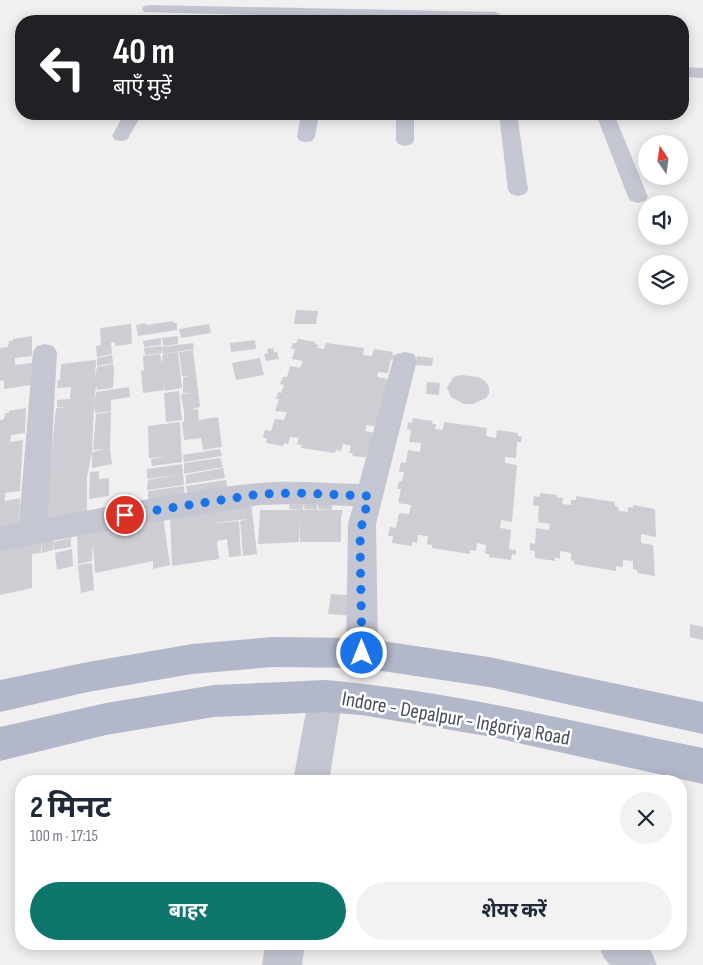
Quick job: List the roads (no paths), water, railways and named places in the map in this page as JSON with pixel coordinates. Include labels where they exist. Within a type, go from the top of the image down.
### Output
[{"type":"main road","points":[[0,696],[88,677],[192,659],[272,652],[362,653],[489,672],[703,718]]},
{"type":"main road","name":"Indore - Depalpur - Ingoriya Road","points":[[0,744],[106,719],[214,701],[326,696],[361,699],[487,720],[703,766]]},
{"type":"street","points":[[492,0],[495,15]]},
{"type":"street","points":[[302,15],[324,7],[353,15]]},
{"type":"street","points":[[378,15],[409,8],[464,15]]},
{"type":"street","points":[[149,9],[168,15]]},
{"type":"street","points":[[689,61],[703,62]]},
{"type":"street","points":[[689,72],[703,73]]},
{"type":"street","points":[[121,136],[130,120]]},
{"type":"street","points":[[306,137],[309,120]]},
{"type":"street","points":[[404,140],[405,120]]},
{"type":"street","points":[[509,120],[518,190]]},
{"type":"street","points":[[607,120],[638,197]]},
{"type":"street","points":[[33,533],[45,352]]},
{"type":"street","points":[[362,653],[360,543],[362,524],[404,360]]},
{"type":"street","points":[[0,539],[125,515],[260,494],[298,493],[369,496]]},
{"type":"street","points":[[312,775],[326,696]]},
{"type":"street","points":[[282,965],[283,950]]},
{"type":"street","points":[[623,950],[637,965]]}]
